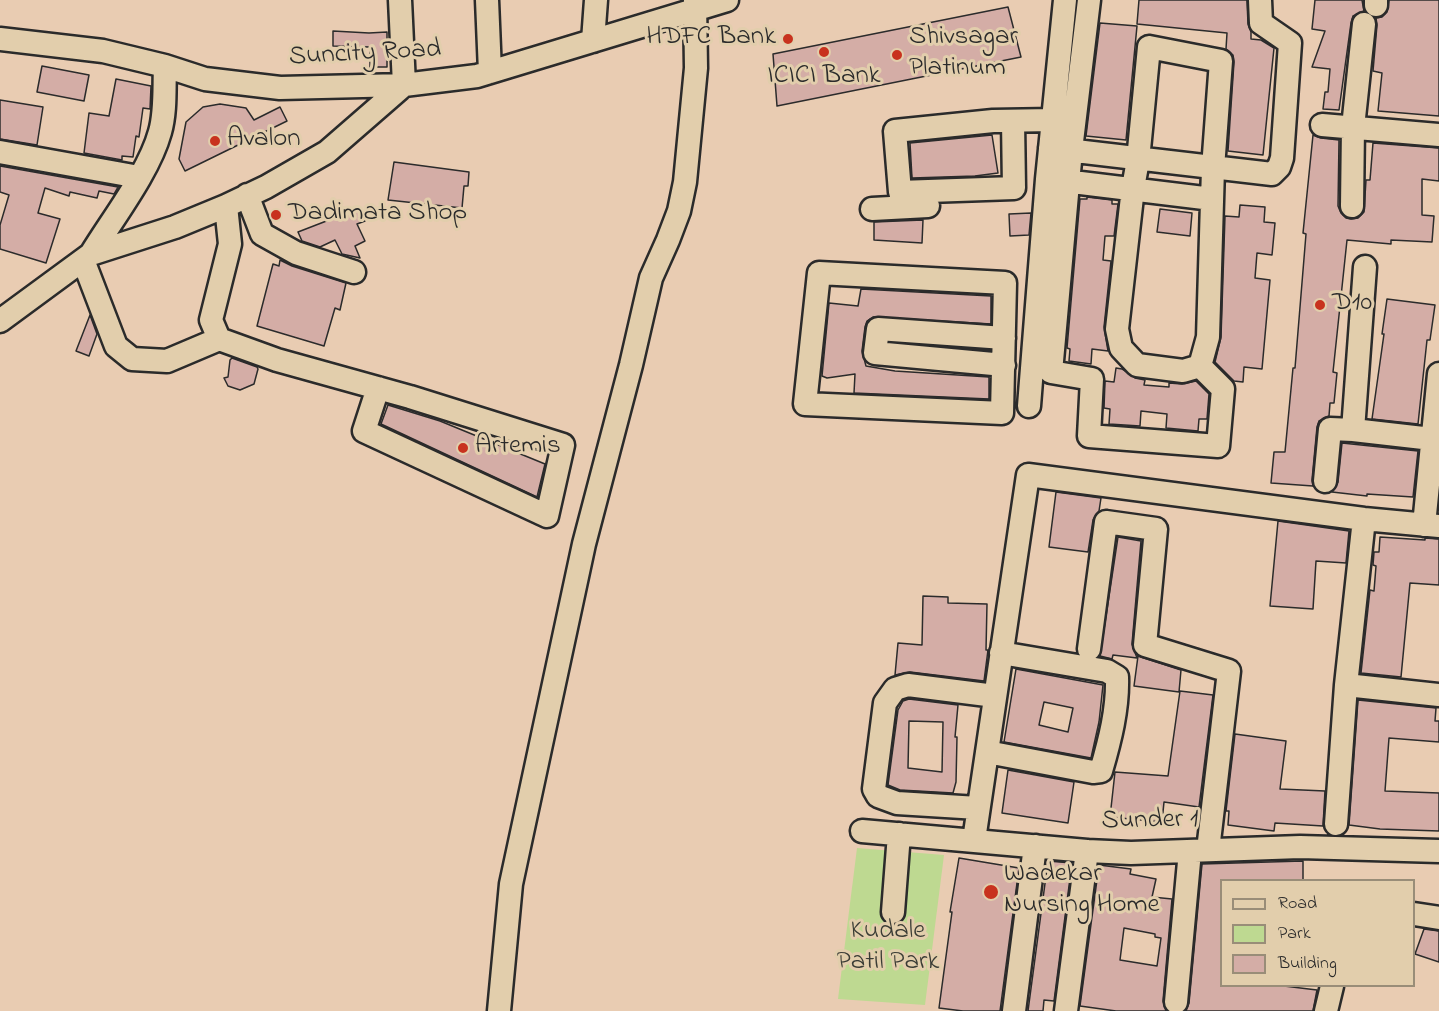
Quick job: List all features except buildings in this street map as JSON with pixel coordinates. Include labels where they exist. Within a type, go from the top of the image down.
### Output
[{"type":"street","points":[[0,321],[87,257],[175,227],[226,206],[266,187],[327,152],[404,85],[400,0]]},
{"type":"street","points":[[486,0],[490,72]]},
{"type":"street","points":[[593,41],[596,0]]},
{"type":"street","name":"Suncity Road","points":[[0,39],[103,51],[165,66],[205,79],[280,88],[404,85],[477,76],[593,41],[694,6],[727,0]]},
{"type":"street","points":[[872,209],[1032,199],[1065,0]]},
{"type":"street","points":[[1089,0],[1060,149],[1051,372],[1092,379],[1089,436],[1218,446],[1223,389],[1200,366]]},
{"type":"street","points":[[1060,149],[1272,174],[1279,167],[1282,158],[1290,43],[1260,23],[1260,0]]},
{"type":"street","points":[[499,1011],[511,884],[584,544],[631,365],[651,278],[679,211],[685,182],[696,68],[694,6]]},
{"type":"street","points":[[1352,206],[1353,128],[1372,10]]},
{"type":"street","points":[[1149,47],[1221,61],[1213,168],[1208,337],[1200,366],[1183,371],[1137,365],[1121,348],[1117,329],[1138,160],[1149,47]]},
{"type":"street","points":[[87,257],[139,177],[161,129],[165,66]]},
{"type":"street","points":[[1013,121],[1014,188],[900,192],[895,131],[1013,121],[1044,120]]},
{"type":"street","points":[[1044,120],[1060,149]]},
{"type":"street","points":[[1322,125],[1439,135]]},
{"type":"street","points":[[0,153],[139,177]]},
{"type":"street","points":[[1058,181],[1212,199]]},
{"type":"street","points":[[1029,406],[1032,354],[1058,181]]},
{"type":"street","points":[[247,195],[262,234],[296,253],[354,272]]},
{"type":"street","points":[[219,339],[211,320],[230,244],[226,206]]},
{"type":"street","points":[[87,257],[116,346],[132,358],[167,361],[219,339],[277,360],[378,388],[563,445],[547,516],[364,431],[378,388]]},
{"type":"street","points":[[1353,430],[1365,267]]},
{"type":"street","points":[[819,273],[1005,283],[1004,352],[1002,413],[805,404],[819,273]]},
{"type":"street","points":[[1004,352],[1032,354]]},
{"type":"street","points":[[974,840],[1028,475],[1432,526],[1432,439],[1439,375]]},
{"type":"street","points":[[1325,481],[1330,429],[1432,439]]},
{"type":"street","points":[[1336,824],[1346,685],[1364,519]]},
{"type":"street","points":[[1089,649],[1106,522],[1156,529],[1145,645],[1229,671],[1176,1002]]},
{"type":"street","points":[[987,752],[1092,772],[1101,771],[1114,715],[1117,677],[1107,671],[1001,653]]},
{"type":"street","points":[[978,808],[897,803],[878,796],[874,789],[882,722],[885,703],[895,688],[908,685],[995,696]]},
{"type":"street","points":[[1346,685],[1439,695]]},
{"type":"street","name":"Sunder 1","points":[[862,831],[1131,853],[1300,847],[1439,850]]},
{"type":"street","points":[[893,912],[899,834]]},
{"type":"street","points":[[1014,1011],[1035,846]]},
{"type":"street","points":[[1066,1011],[1087,851]]},
{"type":"street","points":[[1415,914],[1439,918]]},
{"type":"street","points":[[1326,1011],[1332,987]]},
{"type":"green space","name":"Kudale Patil Park","points":[[857,848],[944,855],[925,1005],[838,999]]},
{"type":"place","name":"HDFC Bank","points":[[788,39]]},
{"type":"place","name":"ICICI Bank","points":[[824,52]]},
{"type":"place","name":"Shivsagar Platinum","points":[[897,55]]},
{"type":"place","name":"Avalon","points":[[215,141]]},
{"type":"place","name":"Dadimata Shop","points":[[276,215]]},
{"type":"place","name":"D10","points":[[1320,305]]},
{"type":"place","name":"Artemis","points":[[463,448]]},
{"type":"place","name":"Wadekar Nursing Home","points":[[991,892]]}]
